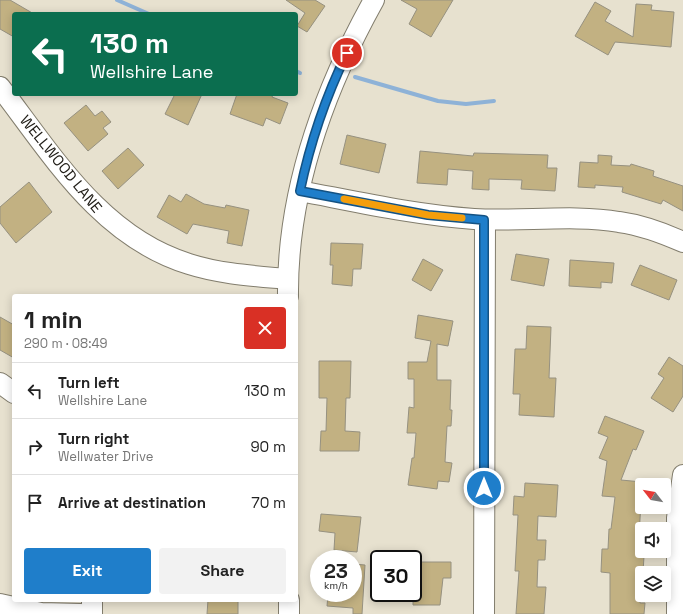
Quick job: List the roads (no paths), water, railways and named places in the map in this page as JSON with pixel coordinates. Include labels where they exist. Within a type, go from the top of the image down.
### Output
[{"type":"street","points":[[287,288],[293,230],[309,152],[327,98],[341,64],[374,0]]},
{"type":"street","name":"WELLWOOD LANE","points":[[0,87],[78,189],[104,216],[127,234],[161,253],[192,265],[287,288]]},
{"type":"street","points":[[300,191],[420,214],[484,220],[619,221],[668,235],[683,242]]},
{"type":"street","points":[[484,220],[484,614]]},
{"type":"street","points":[[0,383],[12,391]]},
{"type":"street","points":[[677,614],[677,518],[683,475]]},
{"type":"street","points":[[92,602],[92,614]]},
{"type":"street","points":[[289,602],[289,614]]},
{"type":"street","points":[[0,604],[41,613],[81,614]]},
{"type":"waterway","points":[[117,0],[144,12]]},
{"type":"waterway","points":[[355,77],[438,101],[466,104],[494,101]]}]
